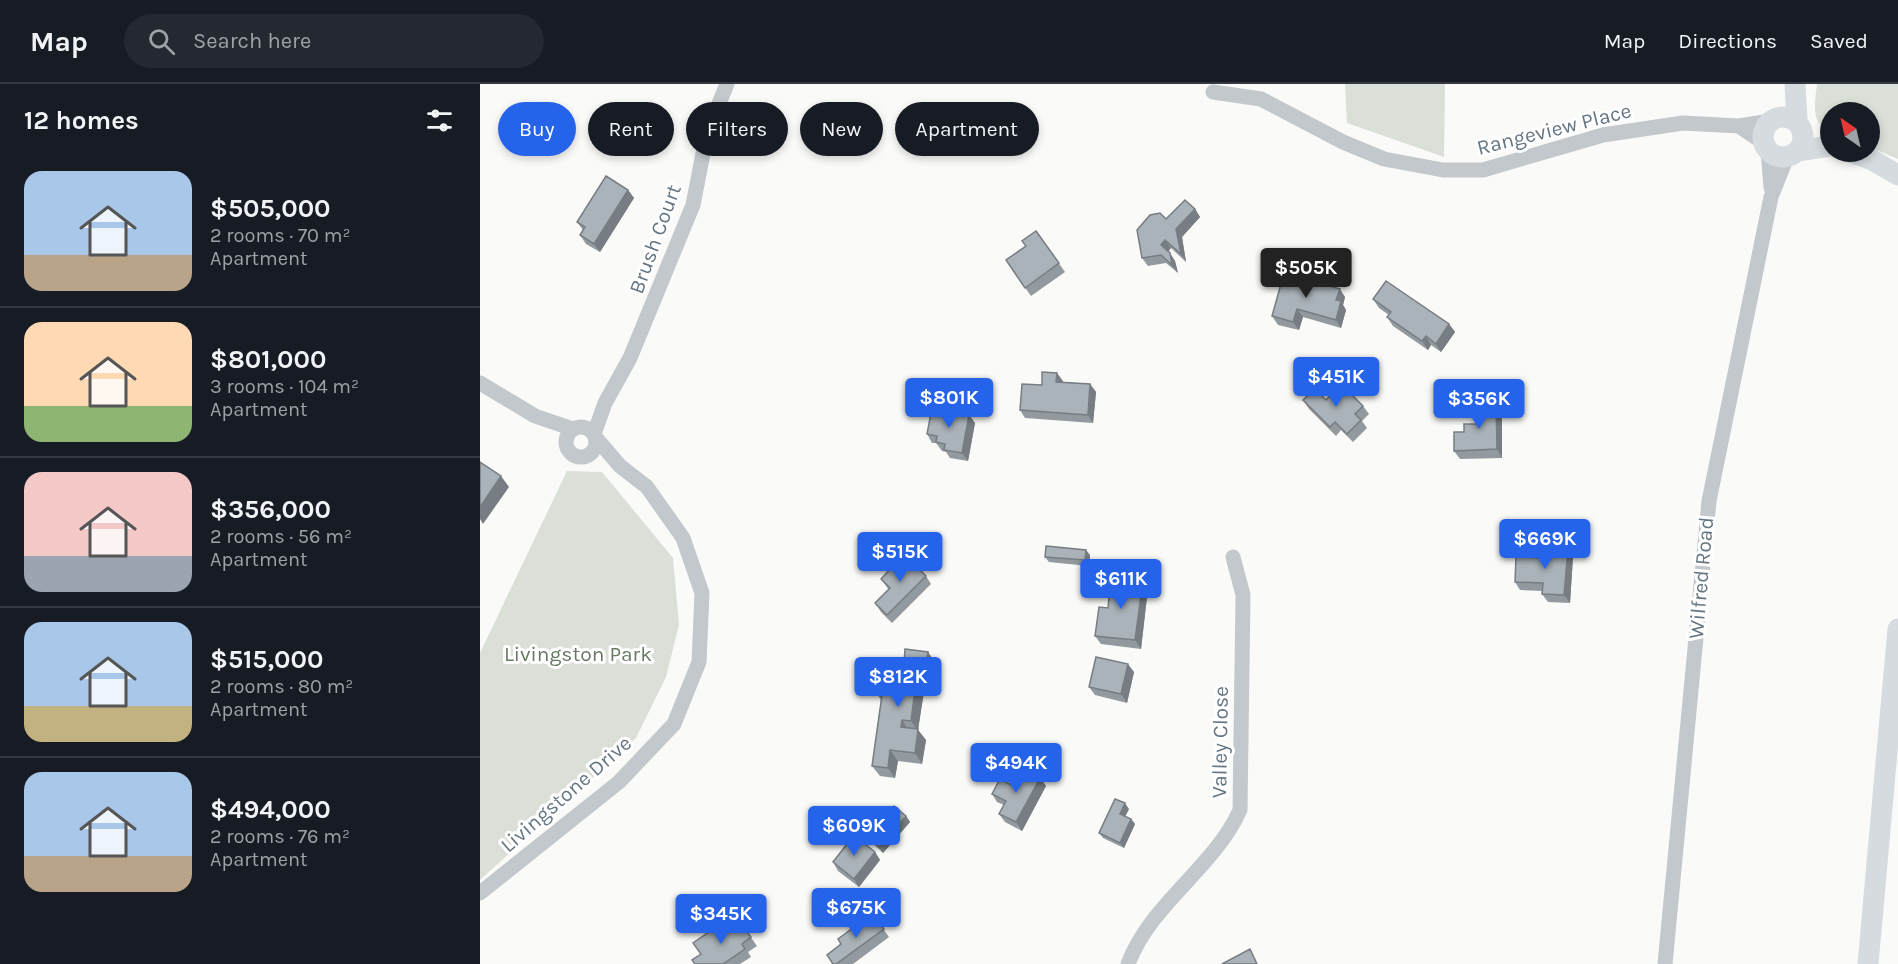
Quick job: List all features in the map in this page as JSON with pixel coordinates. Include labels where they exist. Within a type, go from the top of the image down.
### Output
[{"type":"street","name":"Brush Court","points":[[586,432],[630,358],[674,256],[693,205],[707,133],[727,84]]},
{"type":"street","name":"Wilfred Road","points":[[1787,122],[1794,84]]},
{"type":"street","name":"Rangeview Place","points":[[1213,92],[1261,99],[1343,142],[1383,159],[1443,170],[1483,170],[1515,163],[1603,135],[1683,123],[1739,126],[1787,122]]},
{"type":"street","name":"Wilfred Road","points":[[1665,964],[1709,501],[1779,151],[1763,131],[1787,122]]},
{"type":"street","name":"Wilfred Road","points":[[1779,151],[1803,141],[1787,122]]},
{"type":"street","points":[[1787,122],[1820,140]]},
{"type":"street","points":[[1739,126],[1779,151],[1820,146]]},
{"type":"street","points":[[1875,162],[1898,175]]},
{"type":"street","points":[[480,383],[535,416],[576,456],[583,457],[594,450],[586,432],[535,416]]},
{"type":"street","points":[[566,446],[568,433],[586,432]]},
{"type":"street","name":"Livingstone Drive","points":[[480,893],[619,782],[667,732],[674,724],[699,662],[702,593],[683,538],[646,487],[620,466],[586,432]]},
{"type":"street","name":"Livingstone Drive","points":[[583,457],[620,466]]},
{"type":"street","name":"Valley Close","points":[[1128,964],[1133,950],[1170,898],[1230,832],[1240,810],[1243,595],[1233,557]]},
{"type":"street","points":[[1868,964],[1898,629]]},
{"type":"green space","points":[[1345,84],[1445,84],[1444,157],[1347,123]]},
{"type":"green space","points":[[1817,84],[1898,84],[1898,159],[1880,152],[1880,102],[1820,102],[1820,125],[1815,111]]},
{"type":"green space","name":"Livingston Park","points":[[567,471],[602,472],[673,558],[679,625],[666,677],[636,738],[480,880],[480,653]]},
{"type":"building","points":[[606,176],[628,190],[594,244],[580,235],[585,227],[577,222]]},
{"type":"building","points":[[1185,200],[1195,209],[1176,229],[1181,254],[1165,240],[1161,245],[1170,253],[1172,265],[1161,255],[1142,258],[1137,230],[1150,215],[1160,213],[1166,219]]},
{"type":"building","points":[[1036,231],[1059,263],[1025,288],[1006,260],[1026,246],[1022,241]]},
{"type":"building","points":[[1284,273],[1340,289],[1336,300],[1341,301],[1336,320],[1297,309],[1293,322],[1272,316]]},
{"type":"building","points":[[1386,281],[1449,324],[1436,344],[1426,336],[1422,341],[1387,317],[1391,312],[1373,299]]},
{"type":"building","points":[[1042,372],[1057,373],[1056,382],[1090,384],[1088,415],[1020,410],[1022,384],[1042,385]]},
{"type":"building","points":[[1341,384],[1363,406],[1355,414],[1361,420],[1347,434],[1335,422],[1330,427],[1303,400],[1315,389],[1326,400]]},
{"type":"building","points":[[1496,402],[1497,449],[1454,451],[1454,432],[1464,432],[1464,424],[1480,424],[1480,414],[1473,414],[1473,403]]},
{"type":"building","points":[[932,408],[969,415],[962,453],[944,450],[945,444],[936,442],[937,436],[927,434]]},
{"type":"building","points":[[480,462],[501,476],[480,507]]},
{"type":"building","points":[[1046,546],[1086,550],[1085,560],[1045,557]]},
{"type":"building","points":[[1542,547],[1568,549],[1564,595],[1542,594],[1543,583],[1515,582],[1516,557],[1541,558]]},
{"type":"building","points":[[904,554],[926,576],[887,615],[875,603],[890,588],[881,579]]},
{"type":"building","points":[[1111,576],[1143,580],[1135,640],[1095,636],[1099,607],[1108,608]]},
{"type":"building","points":[[905,649],[928,652],[924,675],[917,674],[911,721],[902,720],[901,727],[918,729],[915,753],[890,750],[888,768],[872,766],[882,695],[877,694],[879,680],[889,682],[892,661],[904,663]]},
{"type":"building","points":[[1096,657],[1128,664],[1121,694],[1089,687]]},
{"type":"building","points":[[1021,767],[1040,778],[1016,822],[999,814],[1006,801],[992,794],[1000,779],[1011,785]]},
{"type":"building","points":[[1115,799],[1125,803],[1120,814],[1131,819],[1120,843],[1099,833]]},
{"type":"building","points":[[894,806],[906,816],[879,847],[868,837]]},
{"type":"building","points":[[854,835],[875,852],[854,879],[833,862]]},
{"type":"building","points":[[872,914],[884,929],[833,964],[827,955],[841,944],[838,939]]},
{"type":"building","points":[[740,922],[751,937],[742,944],[745,949],[723,964],[695,964],[692,960],[701,954],[693,943],[722,923],[727,931]]},
{"type":"building","points":[[1250,949],[1257,964],[1222,964]]}]
